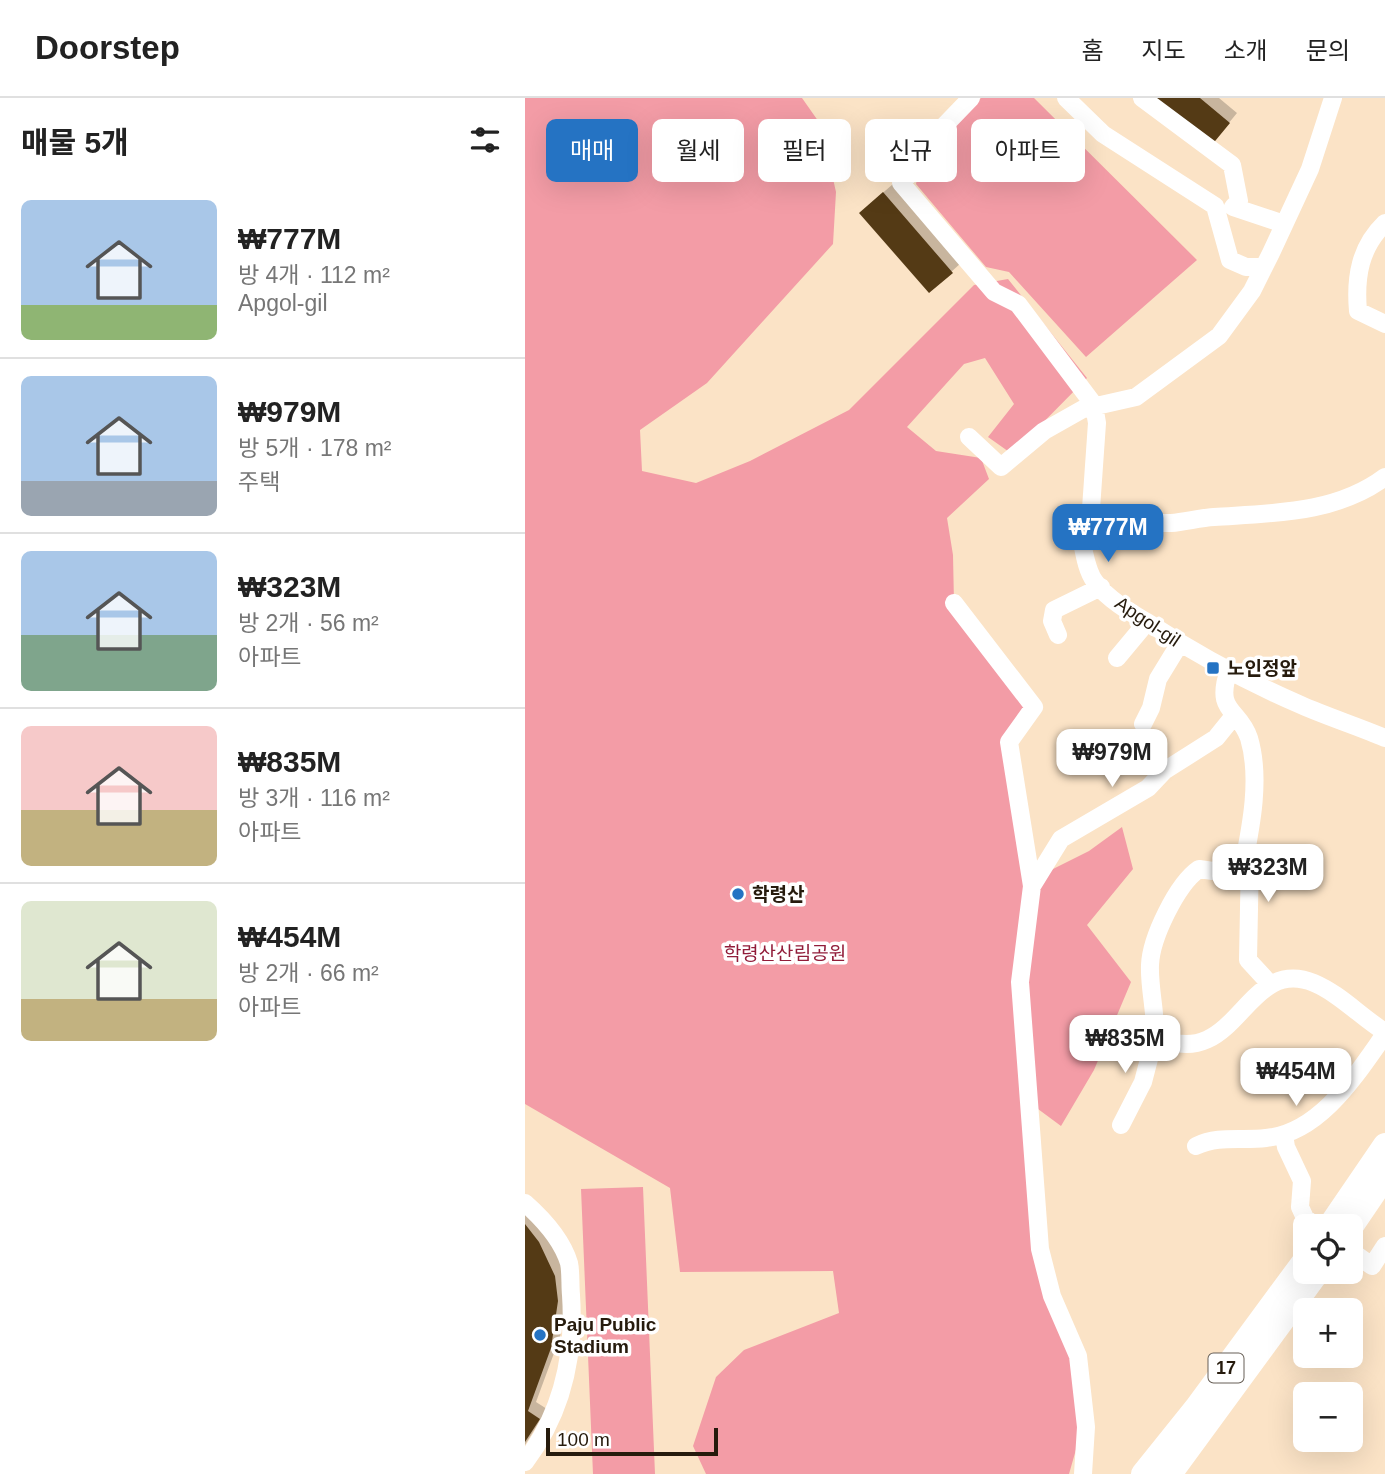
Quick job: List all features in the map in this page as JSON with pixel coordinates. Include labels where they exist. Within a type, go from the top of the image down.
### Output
[{"type":"highway","points":[[1338,1214],[1385,1146]]},
{"type":"highway","points":[[1360,1214],[1385,1177]]},
{"type":"highway","name":"17","points":[[1143,1474],[1196,1408],[1293,1276]]},
{"type":"highway","name":"17","points":[[1170,1474],[1309,1284]]},
{"type":"street","points":[[971,98],[917,154],[915,169],[901,183],[994,292],[1018,304],[1094,405],[1097,423],[1090,523],[1171,523],[1304,511],[1351,495],[1385,477]]},
{"type":"street","points":[[1066,98],[1103,134],[1215,206],[1230,260],[1247,267],[1264,267]]},
{"type":"street","points":[[1142,98],[1232,164],[1239,201],[1217,216]]},
{"type":"street","points":[[969,437],[1001,467],[1044,431],[1094,405],[1136,397],[1219,336],[1264,267],[1285,224],[1310,169],[1333,98]]},
{"type":"street","points":[[1233,207],[1285,224]]},
{"type":"street","points":[[1385,223],[1373,234],[1360,258],[1358,311],[1385,324]]},
{"type":"street","name":"Apgol-gil","points":[[1090,523],[1081,537],[1085,558],[1095,582],[1147,622],[1229,670],[1301,705],[1385,738]]},
{"type":"street","points":[[1058,635],[1052,621],[1054,610],[1101,587]]},
{"type":"street","points":[[954,603],[1034,707],[1009,742],[1032,886],[1020,982],[1040,1249],[1052,1296],[1078,1356],[1086,1427],[1083,1474]]},
{"type":"street","points":[[1117,658],[1147,622]]},
{"type":"street","points":[[1143,724],[1151,708],[1158,679],[1180,643]]},
{"type":"street","points":[[1229,670],[1224,683],[1225,703],[1249,737],[1253,789],[1248,960],[1270,985]]},
{"type":"street","points":[[1032,886],[1061,839],[1148,788],[1164,771],[1216,738],[1233,717]]},
{"type":"street","points":[[1121,1125],[1143,1082],[1155,1036],[1156,1007],[1150,965],[1153,946],[1179,888],[1199,869],[1213,871],[1243,867],[1250,831]]},
{"type":"street","points":[[1155,1036],[1189,1045],[1201,1043],[1219,1032],[1246,1008],[1261,988],[1299,979],[1314,983],[1385,1033],[1354,1077],[1308,1124],[1285,1135],[1210,1140],[1196,1146]]},
{"type":"street","points":[[1285,1135],[1286,1147],[1302,1181],[1300,1207],[1305,1214]]},
{"type":"street","points":[[525,1203],[543,1219],[569,1263],[573,1336],[570,1363],[557,1404],[525,1462]]},
{"type":"street","points":[[1363,1259],[1372,1266],[1385,1246]]},
{"type":"green space","name":"학령산산림공원","points":[[525,98],[802,98],[817,119],[758,119],[758,182],[834,182],[836,192],[833,244],[707,383],[640,430],[642,471],[696,483],[750,461],[849,410],[974,285],[1008,279],[1087,378],[1012,454],[988,437],[1014,404],[985,358],[964,364],[907,427],[936,451],[981,458],[989,479],[947,518],[953,555],[954,603],[1034,707],[1009,742],[1035,878],[1089,851],[1122,827],[1133,869],[1087,925],[1131,982],[1094,1070],[1061,1126],[1038,1109],[1041,1270],[1078,1356],[1081,1432],[1069,1474],[706,1474],[693,1446],[716,1377],[744,1350],[839,1313],[833,1271],[680,1272],[670,1188],[525,1104]]},
{"type":"green space","points":[[981,98],[1034,98],[1055,119],[971,119],[971,182],[1085,182],[1085,149],[1197,260],[1086,357],[1009,272],[986,267],[916,184],[957,182],[957,121]]},
{"type":"green space","points":[[643,1187],[655,1474],[593,1474],[581,1189]]},
{"type":"building","points":[[1154,98],[1200,98],[1230,123],[1211,146]]},
{"type":"building","points":[[883,192],[953,273],[929,293],[859,213]]},
{"type":"building","name":"Paju Public Stadium","points":[[525,1224],[539,1242],[555,1276],[558,1301],[551,1348],[528,1411],[540,1419],[525,1442]]},
{"type":"place","name":"노인정앞","points":[[1213,668]]},
{"type":"place","name":"학령산","points":[[738,894]]},
{"type":"place","name":"Paju Public Stadium","points":[[540,1335]]}]
